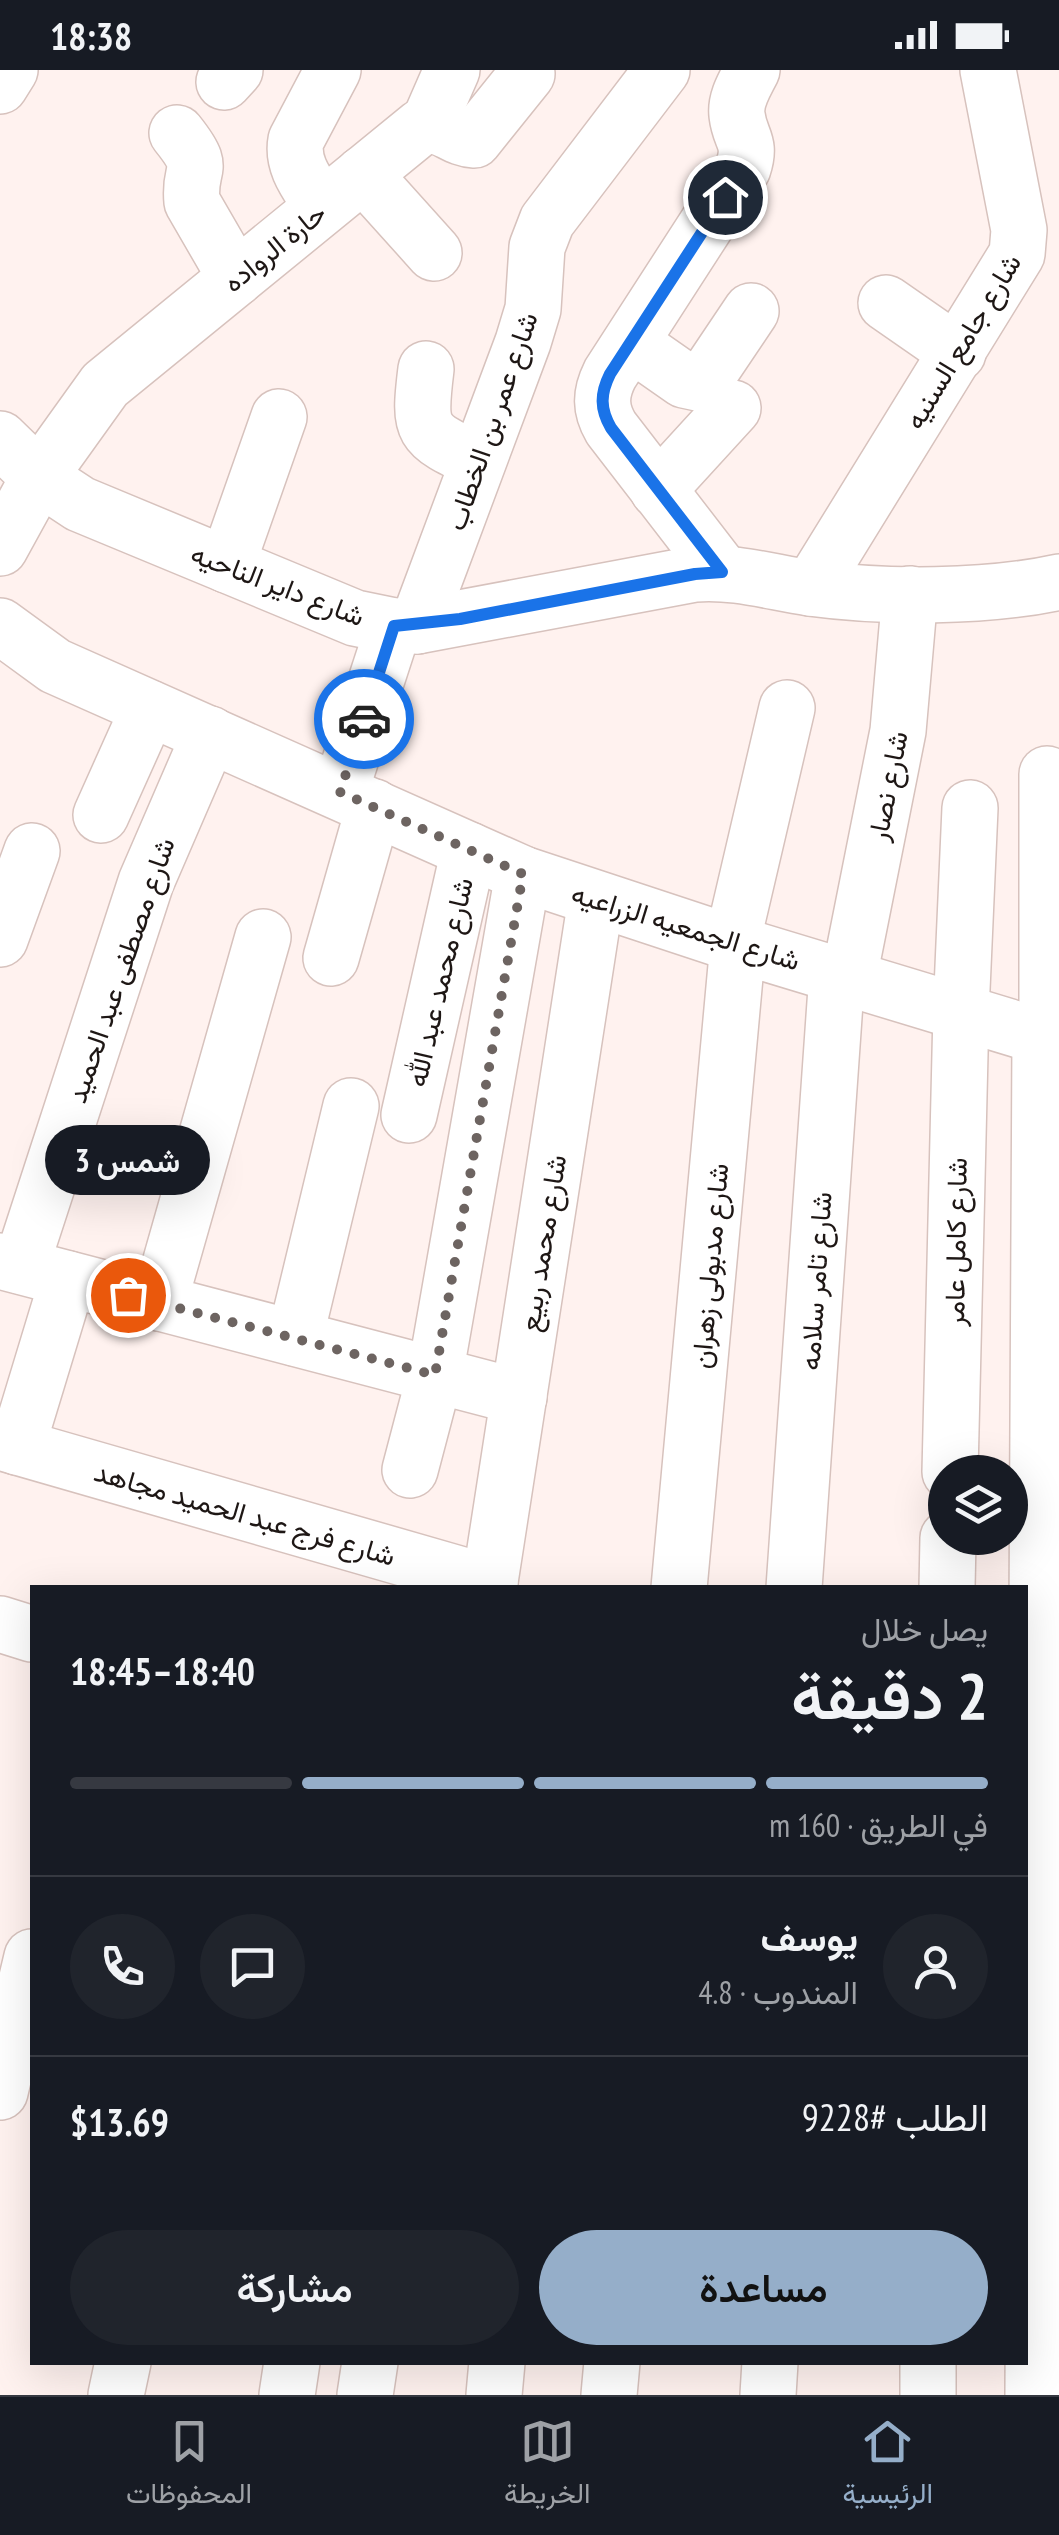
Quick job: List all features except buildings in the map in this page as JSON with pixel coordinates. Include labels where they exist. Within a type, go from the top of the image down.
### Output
[{"type":"street","points":[[0,86],[10,70]]},
{"type":"street","points":[[333,70],[296,140],[293,153],[297,166],[342,191],[434,253]]},
{"type":"street","points":[[452,70],[428,125],[440,126],[464,140],[474,140],[527,74]]},
{"type":"street","name":"شارع عمر بن الخطاب","points":[[332,958],[357,800],[406,626],[478,461],[533,309],[537,247],[548,221],[662,70]]},
{"type":"street","points":[[722,572],[611,428],[602,407],[605,384],[744,168],[750,148],[736,112],[739,94],[752,70]]},
{"type":"street","name":"شارع جامع السنيه","points":[[811,588],[1012,266],[1019,242],[1038,223],[988,70]]},
{"type":"street","name":"حارة الرواده","points":[[0,548],[39,477],[105,384],[428,125]]},
{"type":"street","points":[[177,133],[198,165],[192,202],[236,278]]},
{"type":"street","points":[[886,303],[958,353]]},
{"type":"street","points":[[631,343],[684,380],[698,383],[708,375],[751,311]]},
{"type":"street","points":[[426,369],[421,408],[424,427],[437,442],[478,461]]},
{"type":"street","points":[[658,490],[732,408]]},
{"type":"street","points":[[227,565],[279,417]]},
{"type":"street","name":"شارع داير الناحيه","points":[[0,439],[39,477],[80,504],[355,618],[406,626],[722,572],[811,588],[910,594],[1020,591],[1059,582]]},
{"type":"street","name":"شارع نصار","points":[[843,975],[898,731],[910,594]]},
{"type":"street","name":"شارع الجمعيه الزراعيه","points":[[0,626],[55,666],[523,874],[1049,1039]]},
{"type":"street","points":[[101,815],[148,708]]},
{"type":"street","name":"شارع مدبولى زهران","points":[[680,1585],[735,943],[787,708]]},
{"type":"street","name":"شارع مصطفى عبد الحميد","points":[[9,1445],[30,1268],[146,882],[210,734]]},
{"type":"street","points":[[1032,2395],[1049,1039],[1047,774]]},
{"type":"street","name":"شارع كامل عامر","points":[[950,1455],[970,808]]},
{"type":"street","name":"شارع محمد عبد الله","points":[[409,1115],[469,850]]},
{"type":"street","points":[[4,913],[32,851]]},
{"type":"street","points":[[410,1470],[435,1375],[523,874]]},
{"type":"street","name":"شارع محمد ربيع","points":[[489,1585],[596,899]]},
{"type":"street","points":[[159,1302],[263,937]]},
{"type":"street","name":"شارع تامر سلامه","points":[[794,1585],[843,975]]},
{"type":"street","points":[[294,1338],[350,1106]]},
{"type":"street","points":[[30,1268],[518,1397]]},
{"type":"street","name":"شارع فرج عبد الحميد مجاهد","points":[[9,1445],[489,1585]]},
{"type":"street","points":[[947,1585],[948,1555]]},
{"type":"street","points":[[0,1624],[30,1633]]},
{"type":"street","points":[[0,2092],[30,1966]]},
{"type":"street","points":[[116,2395],[123,2365]]},
{"type":"street","points":[[287,2395],[292,2365]]},
{"type":"street","points":[[365,2395],[370,2365]]},
{"type":"street","points":[[494,2395],[498,2365]]},
{"type":"street","points":[[609,2395],[612,2365]]},
{"type":"street","points":[[768,2395],[770,2365]]},
{"type":"street","points":[[928,2365],[928,2395]]},
{"type":"way so far","points":[[128,1295],[435,1375],[523,874],[340,792],[364,719]]},
{"type":"place","name":"شمس 3","points":[[128,1295]]},
{"type":"route","points":[[364,719],[394,626],[460,619],[722,572],[611,428],[605,418],[602,396],[610,374],[725,197]]}]
